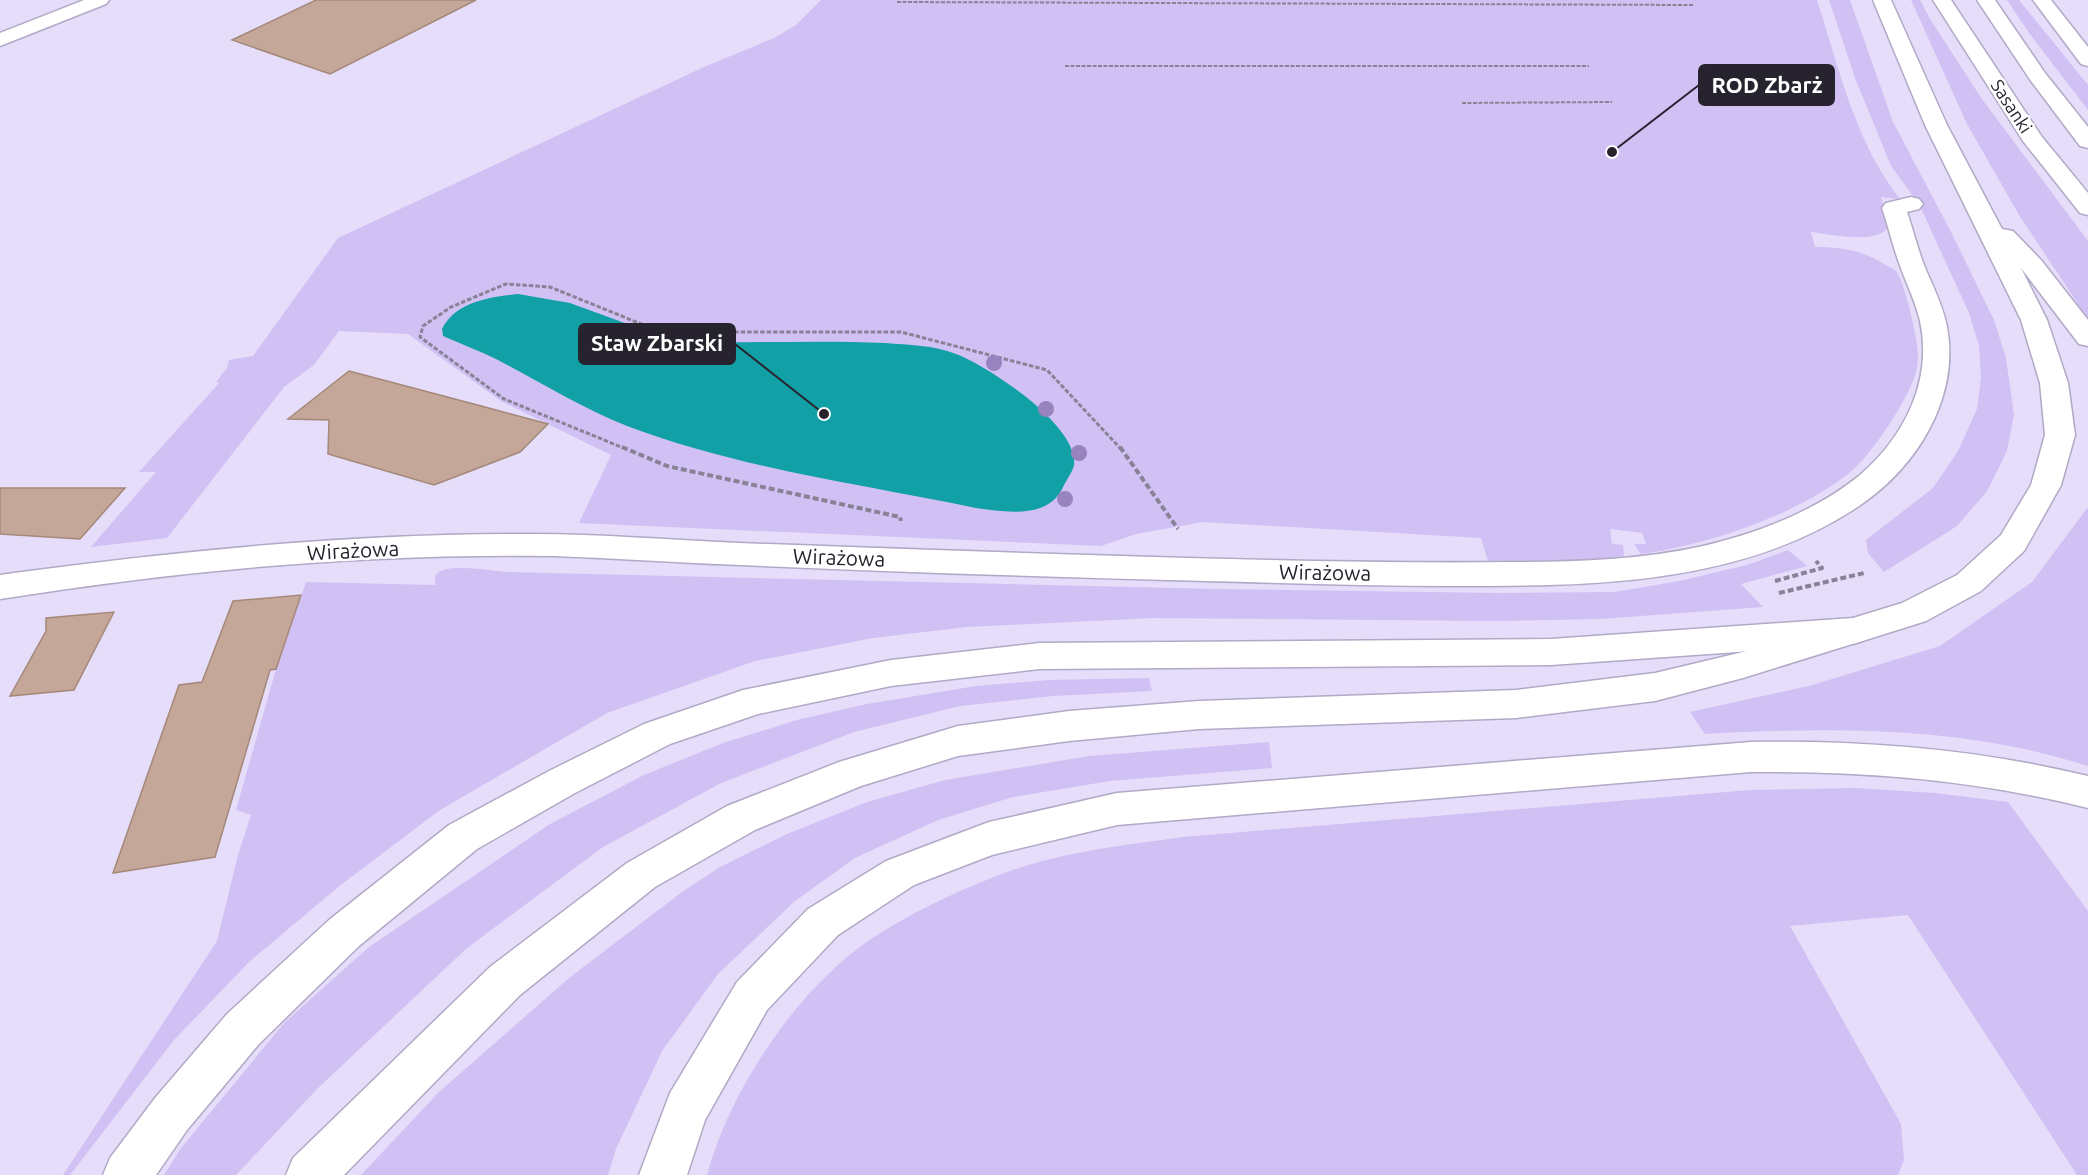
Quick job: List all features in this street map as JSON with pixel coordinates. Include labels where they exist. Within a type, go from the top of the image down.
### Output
[{"type":"main road","points":[[0,23],[59,0]]},
{"type":"main road","points":[[0,40],[100,0]]},
{"type":"main road","points":[[310,1175],[505,981],[641,875],[741,818],[852,773],[958,741],[1069,726],[1199,715],[1516,704],[1655,687],[1743,665],[1914,612],[1969,583],[2013,543],[2046,485],[2060,435],[2054,383],[2034,320],[1936,125],[1882,0]]},
{"type":"main road","name":"Sasanki","points":[[1942,0],[2034,141],[2088,208]]},
{"type":"main road","name":"Sasanki","points":[[1986,0],[2017,49],[2088,141]]},
{"type":"main road","points":[[2042,0],[2088,60]]},
{"type":"main road","points":[[2051,0],[2078,20]]},
{"type":"main road","name":"Wirażowa","points":[[0,587],[223,558],[425,546],[532,545],[1205,570],[1357,573],[1597,573],[1679,563],[1749,545],[1819,516],[1851,496],[1882,472],[1907,445],[1924,417],[1934,388],[1937,359],[1935,330],[1894,208],[1911,204]]},
{"type":"main road","points":[[1983,215],[2032,265],[2088,339]]},
{"type":"main road","points":[[127,1175],[171,1114],[243,1029],[344,933],[463,837],[562,782],[657,734],[756,700],[891,673],[1039,656],[1551,652],[1853,631]]},
{"type":"main road","points":[[663,1175],[686,1109],[752,996],[823,922],[900,873],[989,839],[1117,809],[1751,757],[1804,756],[1945,764],[1993,770],[2088,792]]},
{"type":"path","points":[[897,2],[1693,5]]},
{"type":"path","points":[[1065,66],[1589,66]]},
{"type":"path","points":[[1462,103],[1612,102]]},
{"type":"path","points":[[914,559],[900,517],[667,466],[634,453],[504,399],[420,337],[423,326],[451,307],[506,284],[550,287],[656,330],[676,328],[688,332],[901,332],[1047,370],[1088,410],[1130,459],[1205,570]]},
{"type":"path","points":[[1766,584],[1822,568],[1815,560]]},
{"type":"path","points":[[1775,594],[1864,573]]},
{"type":"shaded area","points":[[821,0],[1817,0],[1841,78],[1860,129],[1884,177],[1900,199],[1881,197],[1890,225],[1875,235],[1854,237],[1811,232],[1815,247],[1859,252],[1896,271],[1906,294],[1917,343],[1918,362],[1913,380],[1889,425],[1868,454],[1848,474],[1802,503],[1776,515],[1722,536],[1667,550],[1641,554],[1634,544],[1646,544],[1642,533],[1610,529],[1612,544],[1623,545],[1624,556],[1589,560],[1488,561],[1481,538],[1203,522],[1136,534],[1101,546],[579,523],[611,455],[501,401],[408,334],[339,331],[314,365],[284,387],[167,538],[91,547],[156,472],[139,472],[219,383],[216,382],[227,368],[229,360],[253,356],[338,238],[704,67],[774,38],[796,25]]},
{"type":"shaded area","points":[[1829,0],[1850,0],[1893,122],[1994,320],[2006,358],[2014,415],[2007,451],[1987,491],[1957,526],[1884,572],[1868,553],[1866,540],[1933,488],[1958,451],[1977,409],[1981,378],[1979,346],[1969,313],[1919,204],[1891,166],[1855,78]]},
{"type":"shaded area","points":[[1911,0],[1920,0],[1982,99],[2088,241],[2088,319],[2019,215],[1967,124]]},
{"type":"shaded area","points":[[2007,0],[2019,0],[2088,85],[2088,110],[2029,33]]},
{"type":"shaded area","points":[[518,294],[570,303],[671,340],[885,343],[947,351],[989,371],[1029,399],[1062,433],[1072,450],[1074,465],[1057,496],[1049,504],[1038,509],[1013,512],[976,508],[800,474],[669,441],[610,419],[498,360],[443,336],[442,329],[448,320],[465,306],[485,299]]},
{"type":"shaded area","points":[[2088,507],[2088,766],[1994,743],[1947,736],[1898,732],[1802,730],[1705,734],[1690,712],[1809,686],[1940,646],[2032,582]]},
{"type":"shaded area","points":[[1788,550],[1807,566],[1741,584],[1763,607],[1600,619],[1493,621],[1153,618],[967,627],[873,638],[755,661],[607,713],[440,810],[342,884],[250,961],[174,1040],[70,1175],[63,1175],[217,941],[238,855],[251,815],[236,810],[276,669],[306,582],[435,585],[436,575],[440,571],[458,568],[505,572],[1217,589],[1502,593],[1615,592],[1679,581],[1747,565]]},
{"type":"shaded area","points":[[1149,678],[1152,691],[1053,696],[960,706],[854,732],[721,783],[603,847],[467,948],[318,1088],[236,1175],[164,1175],[181,1148],[285,1022],[369,947],[550,824],[644,775],[723,743],[797,720],[867,704],[976,686],[1049,680]]},
{"type":"shaded area","points":[[1269,742],[1272,768],[1110,781],[1013,797],[938,820],[855,858],[795,901],[718,974],[662,1051],[616,1149],[608,1175],[361,1175],[438,1093],[569,978],[682,892],[720,867],[787,834],[867,802],[945,780],[1089,756]]},
{"type":"shaded area","points":[[1855,788],[1935,793],[2008,802],[2088,911],[2088,1175],[2077,1175],[1908,915],[1790,926],[1901,1124],[1904,1160],[1898,1175],[707,1175],[732,1108],[750,1075],[794,1011],[819,983],[846,958],[874,937],[908,917],[942,899],[1013,870],[1076,853],[1183,837],[1750,790]]},
{"type":"building","points":[[316,0],[476,0],[330,74],[232,40]]},
{"type":"building","points":[[349,371],[548,424],[520,452],[434,485],[328,454],[329,420],[288,419]]},
{"type":"building","points":[[0,488],[125,488],[80,539],[0,534]]},
{"type":"building","points":[[301,595],[276,669],[270,670],[215,857],[113,873],[179,685],[202,682],[233,601]]},
{"type":"building","points":[[114,612],[74,690],[10,696],[46,631],[46,618]]},
{"type":"place","name":"ROD Zbarż","points":[[1612,152]]},
{"type":"place","name":"Staw Zbarski","points":[[824,414]]}]
